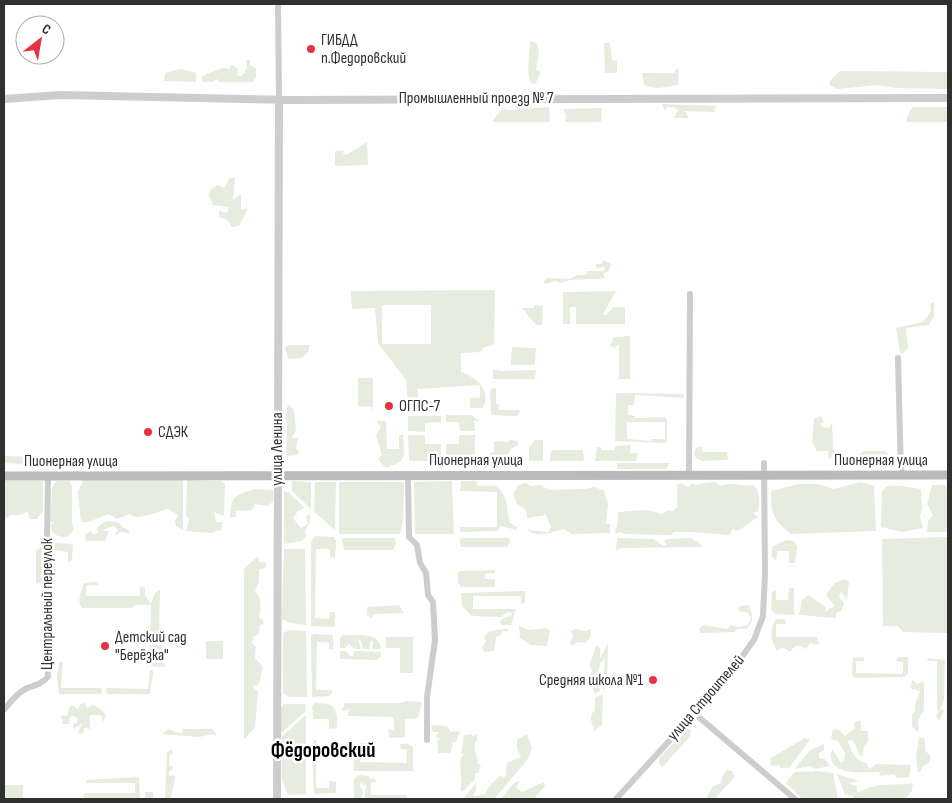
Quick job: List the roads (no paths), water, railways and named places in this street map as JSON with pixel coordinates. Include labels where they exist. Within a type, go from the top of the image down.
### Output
[{"type":"main road","name":"Пионерная улица","points":[[4,476],[948,475]]},
{"type":"street","points":[[278,4],[279,100]]},
{"type":"street","name":"Промышленный проезд № 7","points":[[4,99],[74,95],[279,100],[948,98]]},
{"type":"street","name":"улица Ленина","points":[[277,799],[279,100]]},
{"type":"street","points":[[689,475],[690,294]]},
{"type":"street","points":[[898,358],[901,475]]},
{"type":"street","name":"улица Строителей","points":[[616,799],[725,680],[748,652],[762,620],[766,574],[766,474],[764,463]]},
{"type":"street","points":[[408,475],[409,537],[417,545],[420,563],[426,573],[428,595],[434,602],[435,640],[426,697],[426,740]]},
{"type":"street","name":"Центральный переулок","points":[[4,710],[11,700],[26,689],[40,684],[48,677],[46,606],[48,476]]},
{"type":"street","points":[[694,713],[794,799]]},
{"type":"place","name":"ГИБДД п.Федоровский","points":[[311,49]]},
{"type":"place","name":"ОГПС-7","points":[[389,406]]},
{"type":"place","name":"СДЭК","points":[[148,432]]},
{"type":"place","name":"Детский сад \"Берёзка\"","points":[[105,646]]},
{"type":"place","name":"Средняя школа №1","points":[[653,680]]},
{"type":"district","name":"Фёдоровский","points":[[323,750]]}]
